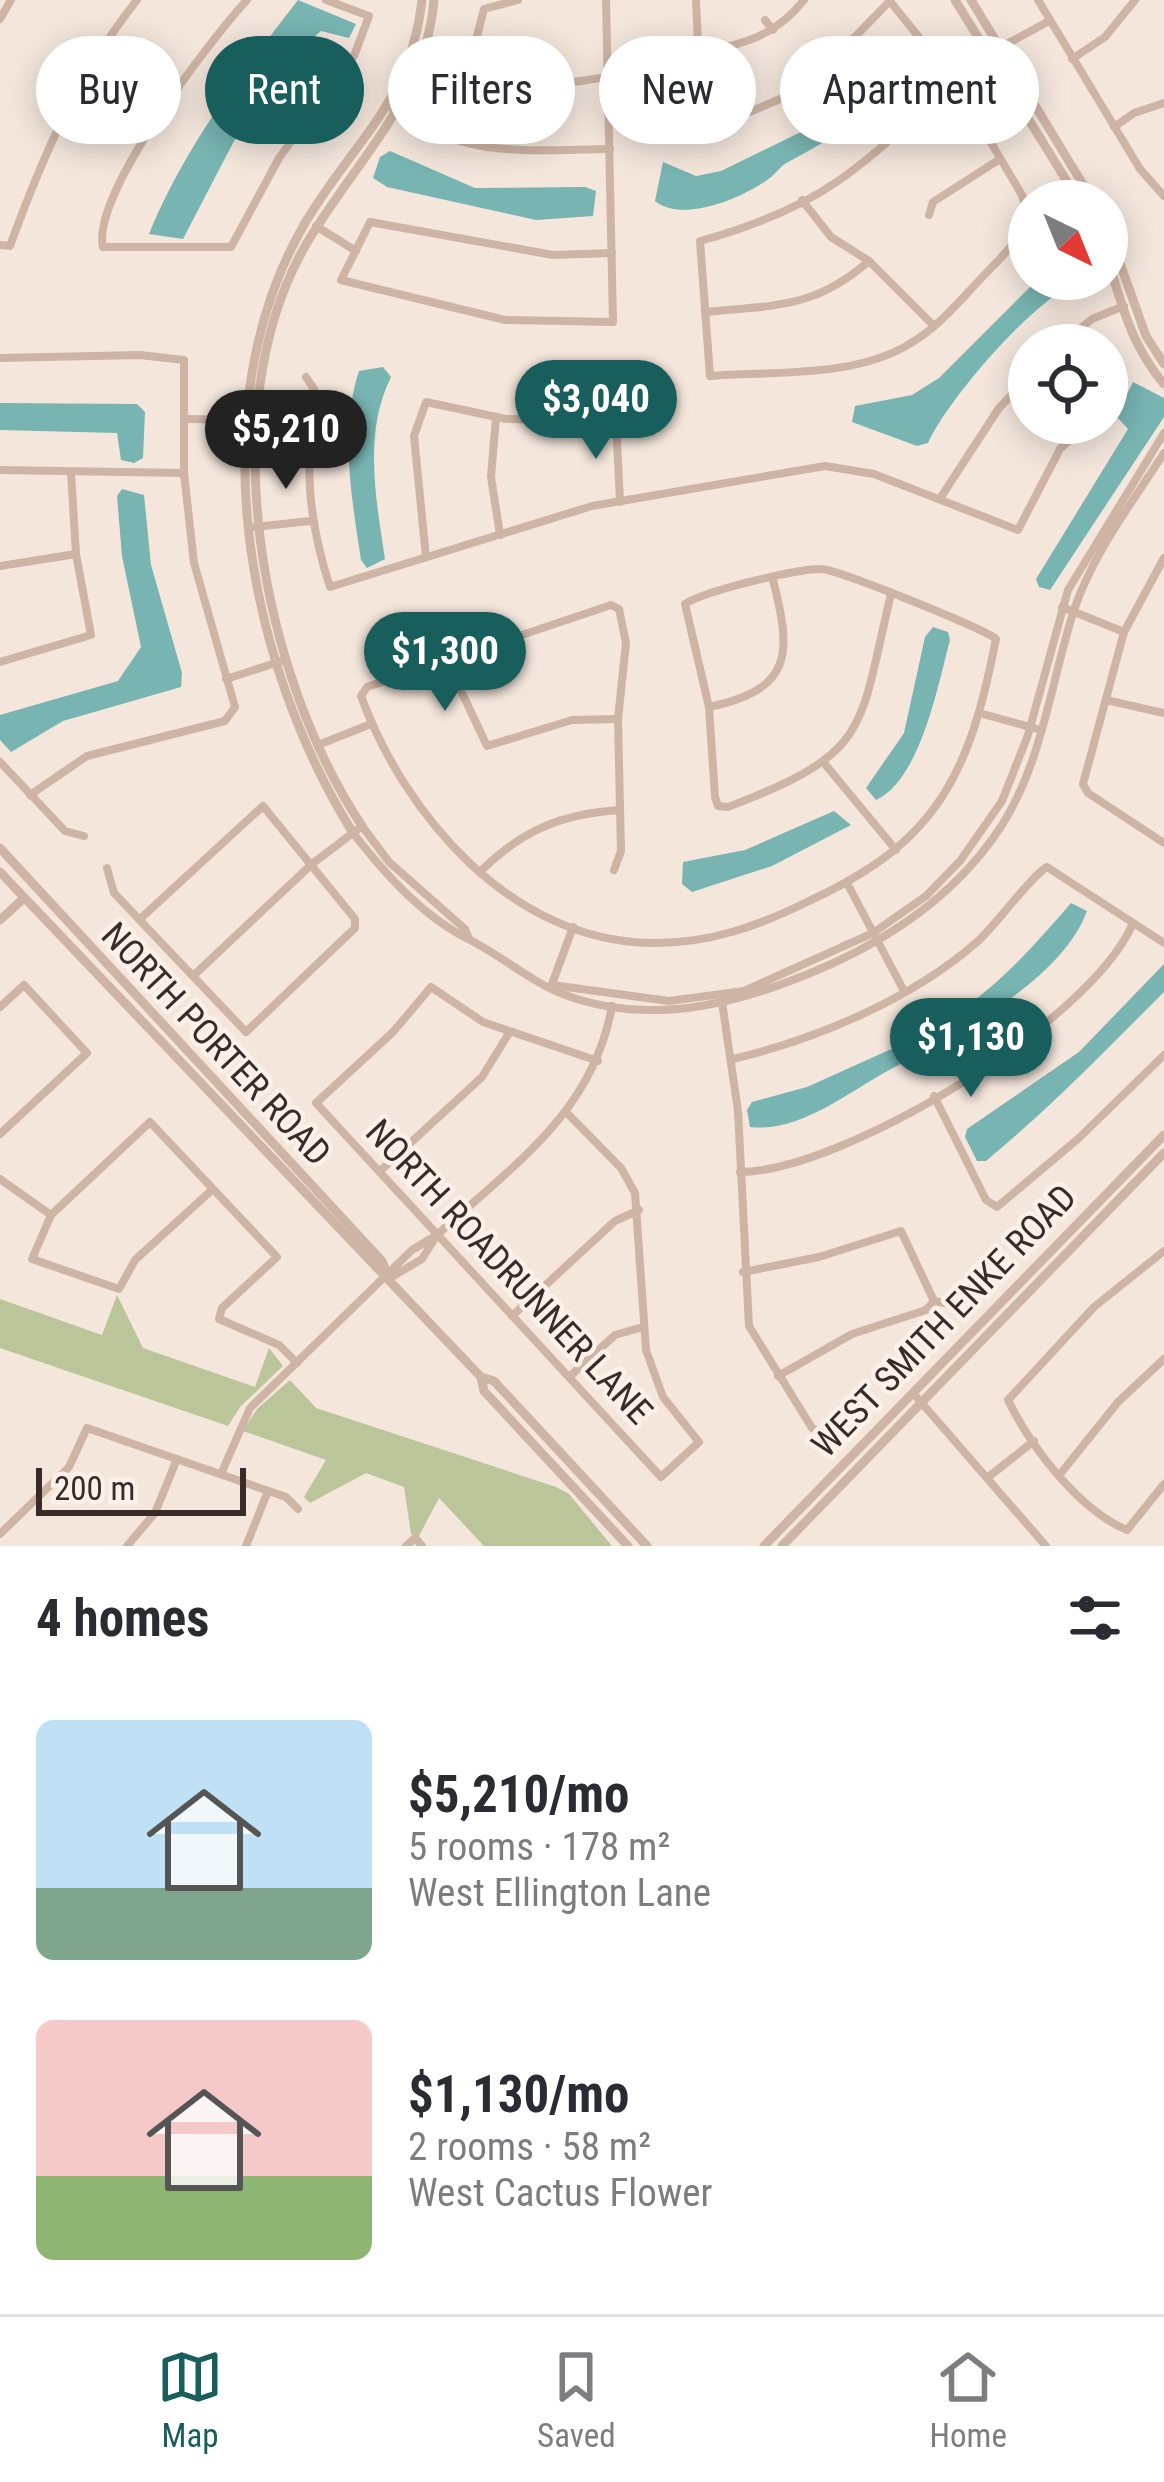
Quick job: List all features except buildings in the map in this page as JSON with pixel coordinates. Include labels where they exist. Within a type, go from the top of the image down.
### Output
[{"type":"street","points":[[0,19],[11,0]]},
{"type":"street","points":[[5,246],[76,90],[137,0]]},
{"type":"street","points":[[247,0],[188,68],[143,141],[109,216],[103,247],[231,248],[279,158],[354,56],[369,16],[326,0]]},
{"type":"street","points":[[416,36],[422,0]]},
{"type":"street","points":[[428,36],[434,0]]},
{"type":"street","points":[[477,36],[484,9],[518,0]]},
{"type":"street","points":[[606,0],[606,36]]},
{"type":"street","points":[[696,0],[697,36]]},
{"type":"street","points":[[756,40],[804,0]]},
{"type":"street","points":[[756,109],[804,89],[889,0],[918,36]]},
{"type":"street","points":[[955,0],[984,36]]},
{"type":"street","points":[[971,0],[989,36]]},
{"type":"street","points":[[1038,0],[1154,190],[1164,196]]},
{"type":"street","points":[[1072,59],[1105,37],[1135,0]]},
{"type":"street","points":[[765,20],[773,30]]},
{"type":"street","points":[[1022,36],[1049,21]]},
{"type":"street","points":[[1114,127],[1133,113],[1164,103]]},
{"type":"street","points":[[388,114],[312,224],[280,303],[250,420],[251,528],[310,758],[357,829],[465,929],[469,940],[558,993],[612,1006],[660,1010],[772,990],[876,938],[933,903],[983,851],[1017,797],[1093,567],[1164,453]]},
{"type":"street","points":[[1039,117],[1079,180]]},
{"type":"street","points":[[1039,130],[1067,180]]},
{"type":"street","points":[[466,144],[496,151],[610,149]]},
{"type":"street","points":[[610,144],[612,254],[613,322],[505,320],[341,280],[370,222],[553,255],[612,254]]},
{"type":"street","points":[[884,144],[756,225],[700,241],[710,376],[862,364],[894,353],[934,326],[1022,235],[1027,211],[991,144]]},
{"type":"street","points":[[929,215],[933,202],[1000,159]]},
{"type":"street","points":[[802,200],[831,237],[869,261],[934,326]]},
{"type":"street","points":[[312,224],[356,251]]},
{"type":"street","points":[[705,312],[804,302],[827,294],[869,261]]},
{"type":"street","points":[[1128,291],[1164,364]]},
{"type":"street","points":[[1119,300],[1142,357],[1164,384]]},
{"type":"street","points":[[1093,324],[1120,306],[1135,304]]},
{"type":"street","points":[[0,358],[140,355],[184,360],[184,473],[194,563],[233,715],[86,756],[63,767],[30,795]]},
{"type":"street","points":[[306,377],[314,388],[307,460],[310,521],[330,587],[620,502],[825,466],[850,467],[941,497],[1018,530],[1065,444]]},
{"type":"street","points":[[941,497],[1008,399]]},
{"type":"street","points":[[426,557],[414,436],[426,402],[496,416],[616,421],[620,502]]},
{"type":"street","points":[[496,416],[491,477],[500,535]]},
{"type":"street","points":[[185,419],[250,420]]},
{"type":"street","points":[[876,938],[926,896],[978,837],[1002,801],[1030,727],[1062,607],[1083,561],[1164,433]]},
{"type":"street","points":[[0,470],[184,473]]},
{"type":"street","points":[[0,662],[92,635],[76,554],[71,472]]},
{"type":"street","points":[[251,528],[310,521]]},
{"type":"street","points":[[0,566],[76,554]]},
{"type":"street","points":[[1164,558],[1124,632],[1084,788],[1164,844]]},
{"type":"street","points":[[614,870],[620,851],[618,719],[626,643],[619,609],[611,605],[367,687],[361,696],[371,724],[423,814],[481,871],[541,913],[573,927],[649,944],[731,934],[847,883],[896,850],[948,788],[978,713],[996,639],[891,594],[824,568],[685,604],[709,707],[718,806],[766,792],[824,763],[864,715],[891,594]]},
{"type":"street","points":[[1154,574],[1164,581]]},
{"type":"street","points":[[709,707],[746,699],[769,685],[783,661],[787,633],[773,580]]},
{"type":"street","points":[[1062,607],[1124,632]]},
{"type":"street","points":[[226,679],[285,660]]},
{"type":"street","points":[[285,660],[357,829]]},
{"type":"street","points":[[447,661],[487,746],[572,720],[618,719]]},
{"type":"street","points":[[1106,700],[1164,713]]},
{"type":"street","points":[[978,713],[1041,730]]},
{"type":"street","points":[[318,745],[371,724]]},
{"type":"street","points":[[0,762],[65,832],[84,836]]},
{"type":"street","points":[[824,763],[896,850]]},
{"type":"street","points":[[107,868],[114,893],[246,1032],[356,928],[355,920],[312,864],[262,806],[140,919]]},
{"type":"street","points":[[481,871],[506,846],[552,821],[619,810]]},
{"type":"street","points":[[194,976],[312,864],[357,829]]},
{"type":"street","name":"NORTH PORTER ROAD","points":[[0,848],[382,1262],[389,1278]]},
{"type":"street","points":[[733,1059],[810,1035],[904,991],[972,946],[1047,868],[1164,943]]},
{"type":"street","name":"NORTH PORTER ROAD","points":[[0,872],[325,1218],[389,1278],[481,1377],[494,1382],[647,1546]]},
{"type":"street","points":[[847,883],[904,991]]},
{"type":"street","points":[[0,920],[24,898],[41,896]]},
{"type":"street","points":[[740,1172],[788,1166],[840,1147],[1001,1058],[1063,1010],[1133,923]]},
{"type":"street","points":[[552,986],[573,927]]},
{"type":"street","points":[[552,986],[563,983],[647,1000],[722,999]]},
{"type":"street","points":[[0,1007],[24,986],[86,1053],[0,1134]]},
{"type":"street","name":"NORTH ROADRUNNER LANE","points":[[509,1034],[431,987],[393,1032],[316,1103],[662,1477],[699,1442],[663,1397],[643,1327]]},
{"type":"street","points":[[722,999],[733,1059],[749,1326],[812,1427],[830,1437]]},
{"type":"street","points":[[221,1474],[250,1408],[389,1278],[422,1259],[437,1235],[567,1113],[598,1061],[612,1006]]},
{"type":"street","points":[[380,1171],[482,1077],[509,1034],[598,1061]]},
{"type":"street","points":[[934,1096],[986,1200],[997,1207],[1079,1138],[1164,1055]]},
{"type":"street","points":[[567,1113],[621,1168],[639,1210],[643,1327],[615,1335],[568,1377]]},
{"type":"street","points":[[213,1189],[135,1261],[119,1289],[32,1259],[51,1215],[150,1122],[277,1257],[222,1308],[219,1319],[279,1345],[297,1364]]},
{"type":"street","name":"WEST SMITH ENKE ROAD","points":[[764,1546],[1164,1135]]},
{"type":"street","name":"WEST SMITH ENKE ROAD","points":[[782,1546],[1164,1153]]},
{"type":"street","points":[[0,1179],[51,1215]]},
{"type":"street","points":[[512,1316],[615,1221],[639,1210]]},
{"type":"street","points":[[743,1272],[819,1257],[901,1231],[934,1301]]},
{"type":"street","points":[[1164,1251],[1094,1307],[1008,1400],[1080,1498],[1127,1530],[1164,1484]]},
{"type":"street","points":[[934,1301],[961,1306]]},
{"type":"street","points":[[778,1376],[824,1348],[926,1310],[934,1301]]},
{"type":"street","points":[[1061,1473],[1118,1402],[1164,1359]]},
{"type":"street","name":"NORTH PORTER ROAD","points":[[481,1377],[484,1391],[628,1546]]},
{"type":"street","points":[[913,1394],[1046,1546]]},
{"type":"street","points":[[0,1534],[69,1468],[87,1428],[268,1491],[298,1508]]},
{"type":"street","points":[[987,1478],[1034,1441]]},
{"type":"street","points":[[127,1546],[155,1513],[177,1459]]},
{"type":"street","points":[[246,1546],[268,1491]]},
{"type":"street","points":[[406,1546],[419,1542]]},
{"type":"green space","points":[[117,1295],[143,1348],[255,1387],[269,1348],[283,1366],[240,1407],[228,1426],[0,1348],[0,1299],[102,1335]]},
{"type":"green space","points":[[290,1380],[316,1408],[556,1487],[569,1494],[612,1546],[484,1546],[439,1498],[419,1536],[411,1534],[404,1487],[366,1473],[310,1503],[304,1497],[326,1460],[243,1431],[257,1409]]},
{"type":"water","points":[[298,0],[356,24],[350,36],[321,31],[315,36],[271,36]]},
{"type":"water","points":[[205,129],[205,144],[232,144],[183,239],[149,234],[163,202]]},
{"type":"water","points":[[780,142],[820,144],[727,201],[680,210],[655,201],[663,162],[696,176],[721,171]]},
{"type":"water","points":[[390,151],[475,188],[585,187],[596,191],[593,216],[536,220],[387,187],[373,178],[380,157]]},
{"type":"water","points":[[1017,300],[1049,300],[1021,324],[1008,324],[1008,338],[954,401],[928,443],[917,446],[852,422],[855,406],[912,395],[939,378]]},
{"type":"water","points":[[383,367],[391,377],[377,421],[374,466],[385,559],[367,568],[361,560],[348,441],[359,371]]},
{"type":"water","points":[[1133,382],[1164,398],[1164,417],[1050,590],[1039,587],[1036,579],[1119,444],[1128,444],[1128,392]]},
{"type":"water","points":[[0,403],[137,404],[145,412],[143,458],[134,463],[121,460],[117,433],[0,430]]},
{"type":"water","points":[[122,489],[144,495],[151,565],[182,673],[181,687],[63,721],[11,752],[0,740],[0,715],[118,681],[141,647],[122,556],[117,496]]},
{"type":"water","points":[[933,627],[948,632],[950,640],[925,729],[905,772],[876,800],[866,788],[904,733],[925,637]]},
{"type":"water","points":[[834,811],[851,825],[772,866],[692,892],[682,884],[683,862],[745,850]]},
{"type":"water","points":[[1071,903],[1087,911],[1074,937],[1054,961],[1003,1004],[806,1117],[750,1127],[747,1110],[752,1102],[807,1087],[918,1037],[923,1030],[913,1019],[917,1012],[933,1028],[973,1002]]},
{"type":"water","points":[[1164,964],[1164,992],[1032,1121],[986,1161],[977,1161],[965,1137],[967,1129],[1079,1052]]}]
